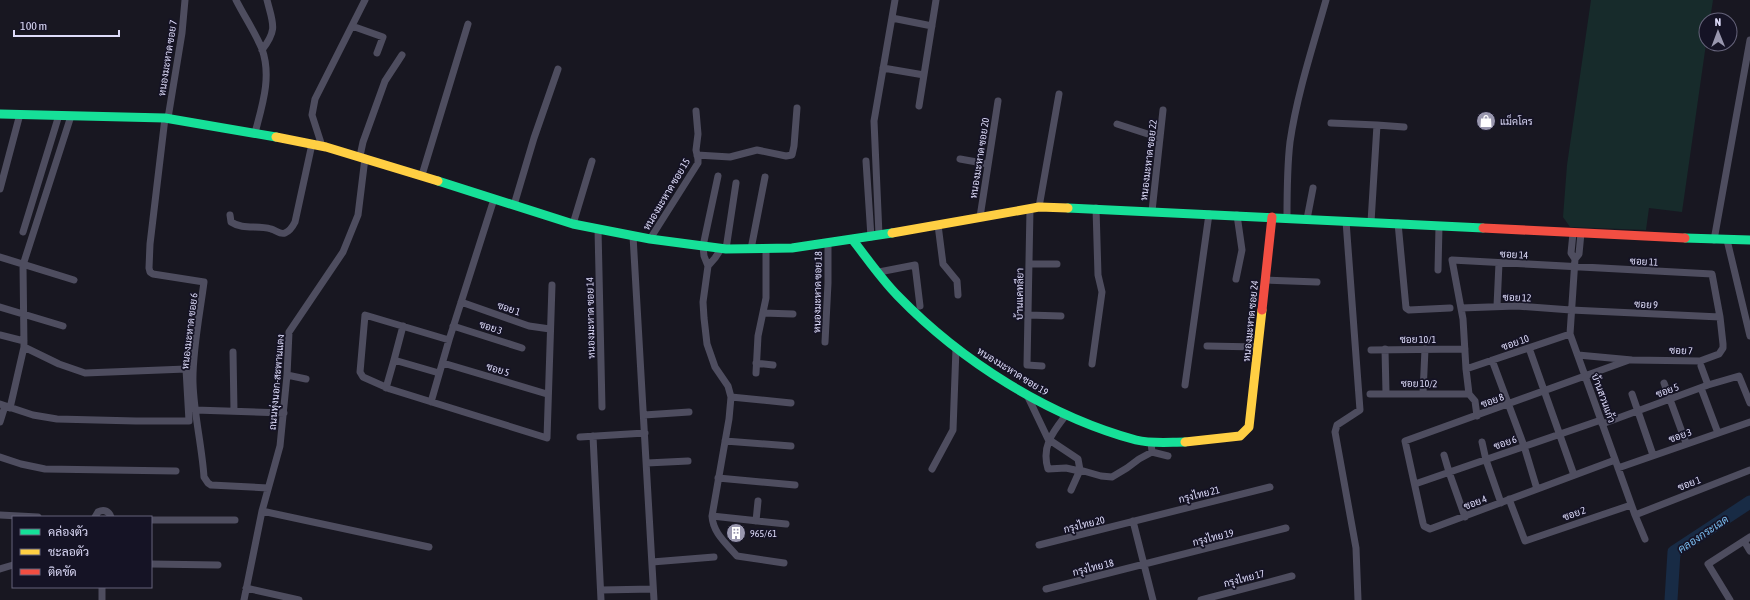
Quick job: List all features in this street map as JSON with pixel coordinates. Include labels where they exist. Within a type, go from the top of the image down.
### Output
[{"type":"street","name":"หนองมะหาด ซอย 7","points":[[166,118],[182,33],[184,0]]},
{"type":"street","points":[[236,0],[262,50],[266,69],[266,90],[255,133]]},
{"type":"street","points":[[262,50],[273,33],[273,25],[267,0]]},
{"type":"street","points":[[322,146],[312,115],[312,108],[315,99],[365,0]]},
{"type":"street","points":[[875,236],[874,128],[895,0]]},
{"type":"street","points":[[919,106],[936,0]]},
{"type":"street","points":[[1287,218],[1286,180],[1291,140],[1302,87],[1326,0]]},
{"type":"street","points":[[892,18],[932,26]]},
{"type":"street","points":[[422,175],[468,24]]},
{"type":"street","points":[[352,26],[383,37],[378,53]]},
{"type":"street","points":[[1714,240],[1750,40]]},
{"type":"street","name":"ถนนทุ่งนอก-สะพานแตง","points":[[245,594],[262,511],[280,446],[284,413],[289,332],[343,252],[358,215],[363,142],[385,81],[402,55]]},
{"type":"street","points":[[883,68],[924,75]]},
{"type":"street","points":[[514,205],[534,138],[558,69]]},
{"type":"street","name":"บ้านแคทลียา","points":[[1042,366],[1027,365],[1029,264],[1035,208],[1058,94]]},
{"type":"street","name":"หนองมะหาด ซอย 20","points":[[980,217],[998,101]]},
{"type":"street","points":[[697,155],[730,157],[756,150],[786,156],[792,155],[797,108]]},
{"type":"street","name":"หนองมะหาด ซอย 22","points":[[1152,211],[1163,110]]},
{"type":"street","name":"หนองมะหาด ซอย 15","points":[[650,239],[695,169],[698,161],[696,150],[698,134],[696,111]]},
{"type":"street","points":[[0,114],[166,118],[255,133],[322,146],[363,157],[573,224],[650,239],[724,249],[751,250],[792,248],[852,240],[1035,208],[1096,208],[1714,240],[1750,240]]},
{"type":"street","points":[[0,189],[20,114]]},
{"type":"street","points":[[23,232],[59,115]]},
{"type":"street","points":[[0,422],[24,344],[23,265],[71,116]]},
{"type":"street","name":"หนองมะหาด ซอย 6","points":[[166,118],[150,244],[149,268],[150,272],[153,274],[204,282],[194,364],[195,410],[205,481],[211,485],[268,488]]},
{"type":"street","points":[[1332,122],[1404,127]]},
{"type":"street","points":[[1117,124],[1160,138]]},
{"type":"street","points":[[1372,222],[1377,125]]},
{"type":"street","points":[[230,215],[231,222],[236,225],[269,228],[281,233],[286,233],[293,227],[296,222],[312,144]]},
{"type":"street","points":[[960,159],[988,164]]},
{"type":"street","points":[[573,224],[592,161]]},
{"type":"street","points":[[866,161],[875,236]]},
{"type":"street","points":[[718,176],[703,246],[704,256],[708,266],[704,302],[704,318],[707,344],[715,367],[728,386],[731,397],[712,516],[715,530],[736,556],[784,563]]},
{"type":"street","points":[[751,250],[765,177]]},
{"type":"street","points":[[708,266],[724,249],[736,183]]},
{"type":"street","points":[[1307,219],[1313,188]]},
{"type":"street","points":[[431,402],[453,326],[494,198]]},
{"type":"street","points":[[1092,364],[1102,292],[1098,275],[1096,208]]},
{"type":"street","points":[[1186,385],[1209,214]]},
{"type":"street","points":[[1236,279],[1242,250],[1237,215]]},
{"type":"street","name":"หนองมะหาด ซอย 24","points":[[1249,427],[1272,217]]},
{"type":"street","points":[[1346,221],[1360,410],[1337,424],[1335,432],[1356,548],[1358,600]]},
{"type":"street","points":[[1398,223],[1406,308],[1409,310],[1450,308]]},
{"type":"street","points":[[938,225],[943,264],[957,281],[958,295]]},
{"type":"street","points":[[1438,270],[1439,226]]},
{"type":"street","name":"หนองมะหาด ซอย 14","points":[[598,229],[602,407]]},
{"type":"street","name":"บ้านสวนแก้ว","points":[[1577,233],[1579,254],[1575,263],[1570,334],[1631,505],[1645,539]]},
{"type":"street","points":[[633,236],[654,600]]},
{"type":"street","name":"หนองมะหาด ซอย 19","points":[[852,240],[896,294],[916,314],[956,348],[1027,394],[1066,415],[1137,440],[1151,442],[1191,442],[1240,436],[1249,427]]},
{"type":"street","points":[[1727,240],[1750,335]]},
{"type":"street","name":"หนองมะหาด ซอย 18","points":[[826,342],[828,243]]},
{"type":"street","points":[[756,373],[758,336],[766,298],[766,249]]},
{"type":"street","points":[[0,257],[74,280]]},
{"type":"street","name":"ซอย 14","points":[[1461,308],[1452,260],[1499,263],[1575,263]]},
{"type":"street","points":[[1497,306],[1499,263]]},
{"type":"street","name":"ซอย 11","points":[[1575,263],[1712,274]]},
{"type":"street","points":[[1029,264],[1057,264]]},
{"type":"street","points":[[879,272],[915,265],[920,306]]},
{"type":"street","name":"ซอย 7","points":[[1578,356],[1632,360],[1700,361],[1719,354],[1723,348],[1723,344],[1720,317],[1712,274]]},
{"type":"street","points":[[1265,280],[1317,282]]},
{"type":"street","points":[[449,340],[365,315],[360,372],[363,377],[386,388],[546,438],[552,284]]},
{"type":"street","name":"ซอย 1","points":[[461,302],[529,326],[550,329]]},
{"type":"street","name":"ซอย 12","points":[[1461,308],[1516,306],[1572,310]]},
{"type":"street","points":[[0,307],[63,326]]},
{"type":"street","points":[[1461,308],[1469,394],[1475,402],[1477,416]]},
{"type":"street","name":"ซอย 9","points":[[1572,310],[1720,317]]},
{"type":"street","points":[[763,313],[793,314]]},
{"type":"street","points":[[1028,315],[1061,316]]},
{"type":"street","points":[[386,388],[403,326]]},
{"type":"street","name":"ซอย 3","points":[[453,326],[522,348]]},
{"type":"street","name":"ซอย 10","points":[[1466,369],[1570,334]]},
{"type":"street","points":[[0,335],[24,344],[71,369],[85,373],[186,369],[189,420],[129,421],[57,419],[33,415],[5,406]]},
{"type":"street","points":[[1207,346],[1258,346]]},
{"type":"street","points":[[932,469],[953,430],[956,348]]},
{"type":"street","points":[[1529,348],[1574,475]]},
{"type":"street","points":[[1386,349],[1386,393]]},
{"type":"street","points":[[1423,393],[1424,349]]},
{"type":"street","name":"ซอย 10/1","points":[[1371,350],[1465,349]]},
{"type":"street","points":[[233,352],[234,411]]},
{"type":"street","points":[[394,360],[439,373]]},
{"type":"street","points":[[1492,360],[1524,446],[1537,489]]},
{"type":"street","name":"ซอย 7","points":[[1585,377],[1632,360]]},
{"type":"street","name":"ซอย 5","points":[[443,363],[548,394]]},
{"type":"street","points":[[756,363],[773,366]]},
{"type":"street","points":[[1701,366],[1708,385]]},
{"type":"street","points":[[287,374],[306,379]]},
{"type":"street","name":"ซอย 5","points":[[1601,422],[1638,411],[1708,385],[1739,376],[1750,403]]},
{"type":"street","name":"ซอย 8","points":[[1405,441],[1585,377]]},
{"type":"street","points":[[1664,383],[1686,443]]},
{"type":"street","points":[[1701,388],[1718,433]]},
{"type":"street","points":[[1027,394],[1048,439],[1078,459],[1080,470],[1071,490]]},
{"type":"street","name":"ซอย 10/2","points":[[1370,394],[1469,394]]},
{"type":"street","points":[[1632,394],[1654,455]]},
{"type":"street","points":[[731,397],[791,403]]},
{"type":"street","points":[[195,410],[284,413]]},
{"type":"street","points":[[644,415],[690,412]]},
{"type":"street","points":[[1066,415],[1048,439],[1046,456],[1048,469],[1066,468],[1112,477],[1152,452],[1168,456]]},
{"type":"street","name":"ซอย 6","points":[[1415,484],[1559,434],[1601,422]]},
{"type":"street","name":"ซอย 3","points":[[1618,468],[1686,443],[1750,422]]},
{"type":"street","points":[[580,437],[645,433]]},
{"type":"street","points":[[593,436],[602,600]]},
{"type":"street","points":[[725,440],[791,446]]},
{"type":"street","name":"ซอย 4","points":[[1405,441],[1422,523],[1427,528],[1433,529],[1615,460]]},
{"type":"street","points":[[1151,442],[1152,452]]},
{"type":"street","points":[[1482,442],[1486,460],[1501,503]]},
{"type":"street","points":[[1444,455],[1465,517]]},
{"type":"street","points":[[0,457],[21,464],[45,469],[176,471]]},
{"type":"street","points":[[647,463],[688,461]]},
{"type":"street","name":"ซอย 1","points":[[1635,515],[1750,470]]},
{"type":"street","points":[[718,478],[795,485]]},
{"type":"street","name":"กรุงไทย 21","points":[[1133,521],[1270,487]]},
{"type":"street","points":[[756,521],[758,500]]},
{"type":"street","name":"ซอย 2","points":[[1509,500],[1525,541],[1631,505]]},
{"type":"street","points":[[96,516],[98,512],[103,510],[108,512],[110,516]]},
{"type":"street","points":[[262,511],[429,547]]},
{"type":"street","points":[[0,515],[19,516]]},
{"type":"street","points":[[712,516],[786,524]]},
{"type":"street","points":[[152,520],[235,520]]},
{"type":"street","points":[[1133,521],[1153,600]]},
{"type":"street","name":"กรุงไทย 20","points":[[1039,545],[1133,521]]},
{"type":"street","name":"กรุงไทย 19","points":[[1145,564],[1286,528]]},
{"type":"street","points":[[1730,600],[1708,564],[1747,539],[1750,551]]},
{"type":"street","points":[[652,562],[714,556]]},
{"type":"street","points":[[152,564],[218,565]]},
{"type":"street","name":"กรุงไทย 18","points":[[1046,589],[1145,564]]},
{"type":"street","points":[[0,569],[12,565]]},
{"type":"street","name":"กรุงไทย 17","points":[[1201,600],[1292,576]]},
{"type":"street","points":[[102,588],[102,600]]},
{"type":"street","points":[[601,590],[653,590]]},
{"type":"street","points":[[245,594],[299,600]]},
{"type":"green space","points":[[1591,0],[1713,0],[1711,12],[1698,12],[1698,52],[1705,52],[1682,212],[1649,208],[1646,230],[1570,227],[1563,217],[1567,165]]},
{"type":"waterway","name":"คลองกระเฉด","points":[[1671,600],[1674,552],[1750,502]]},
{"type":"traffic: fast","points":[[0,114],[165,118],[276,137]]},
{"type":"traffic: fast","points":[[438,181],[573,224],[650,239],[726,249],[792,248],[892,233]]},
{"type":"traffic: fast","points":[[1068,208],[1483,228]]},
{"type":"traffic: fast","points":[[1685,238],[1750,240]]},
{"type":"traffic: fast","points":[[852,239],[886,283],[923,320],[949,343],[1008,383],[1071,417],[1103,430],[1142,441],[1185,442]]},
{"type":"traffic: slow","points":[[276,137],[326,147],[438,181]]},
{"type":"traffic: slow","points":[[892,233],[1039,207],[1068,208]]},
{"type":"traffic: slow","points":[[1185,442],[1240,436],[1249,427],[1262,310]]},
{"type":"traffic: jam","points":[[1262,310],[1272,217]]},
{"type":"traffic: jam","points":[[1483,228],[1685,238]]},
{"type":"place","name":"แม็คโคร","points":[[1486,121]]},
{"type":"place","name":"965/61","points":[[736,533]]}]
